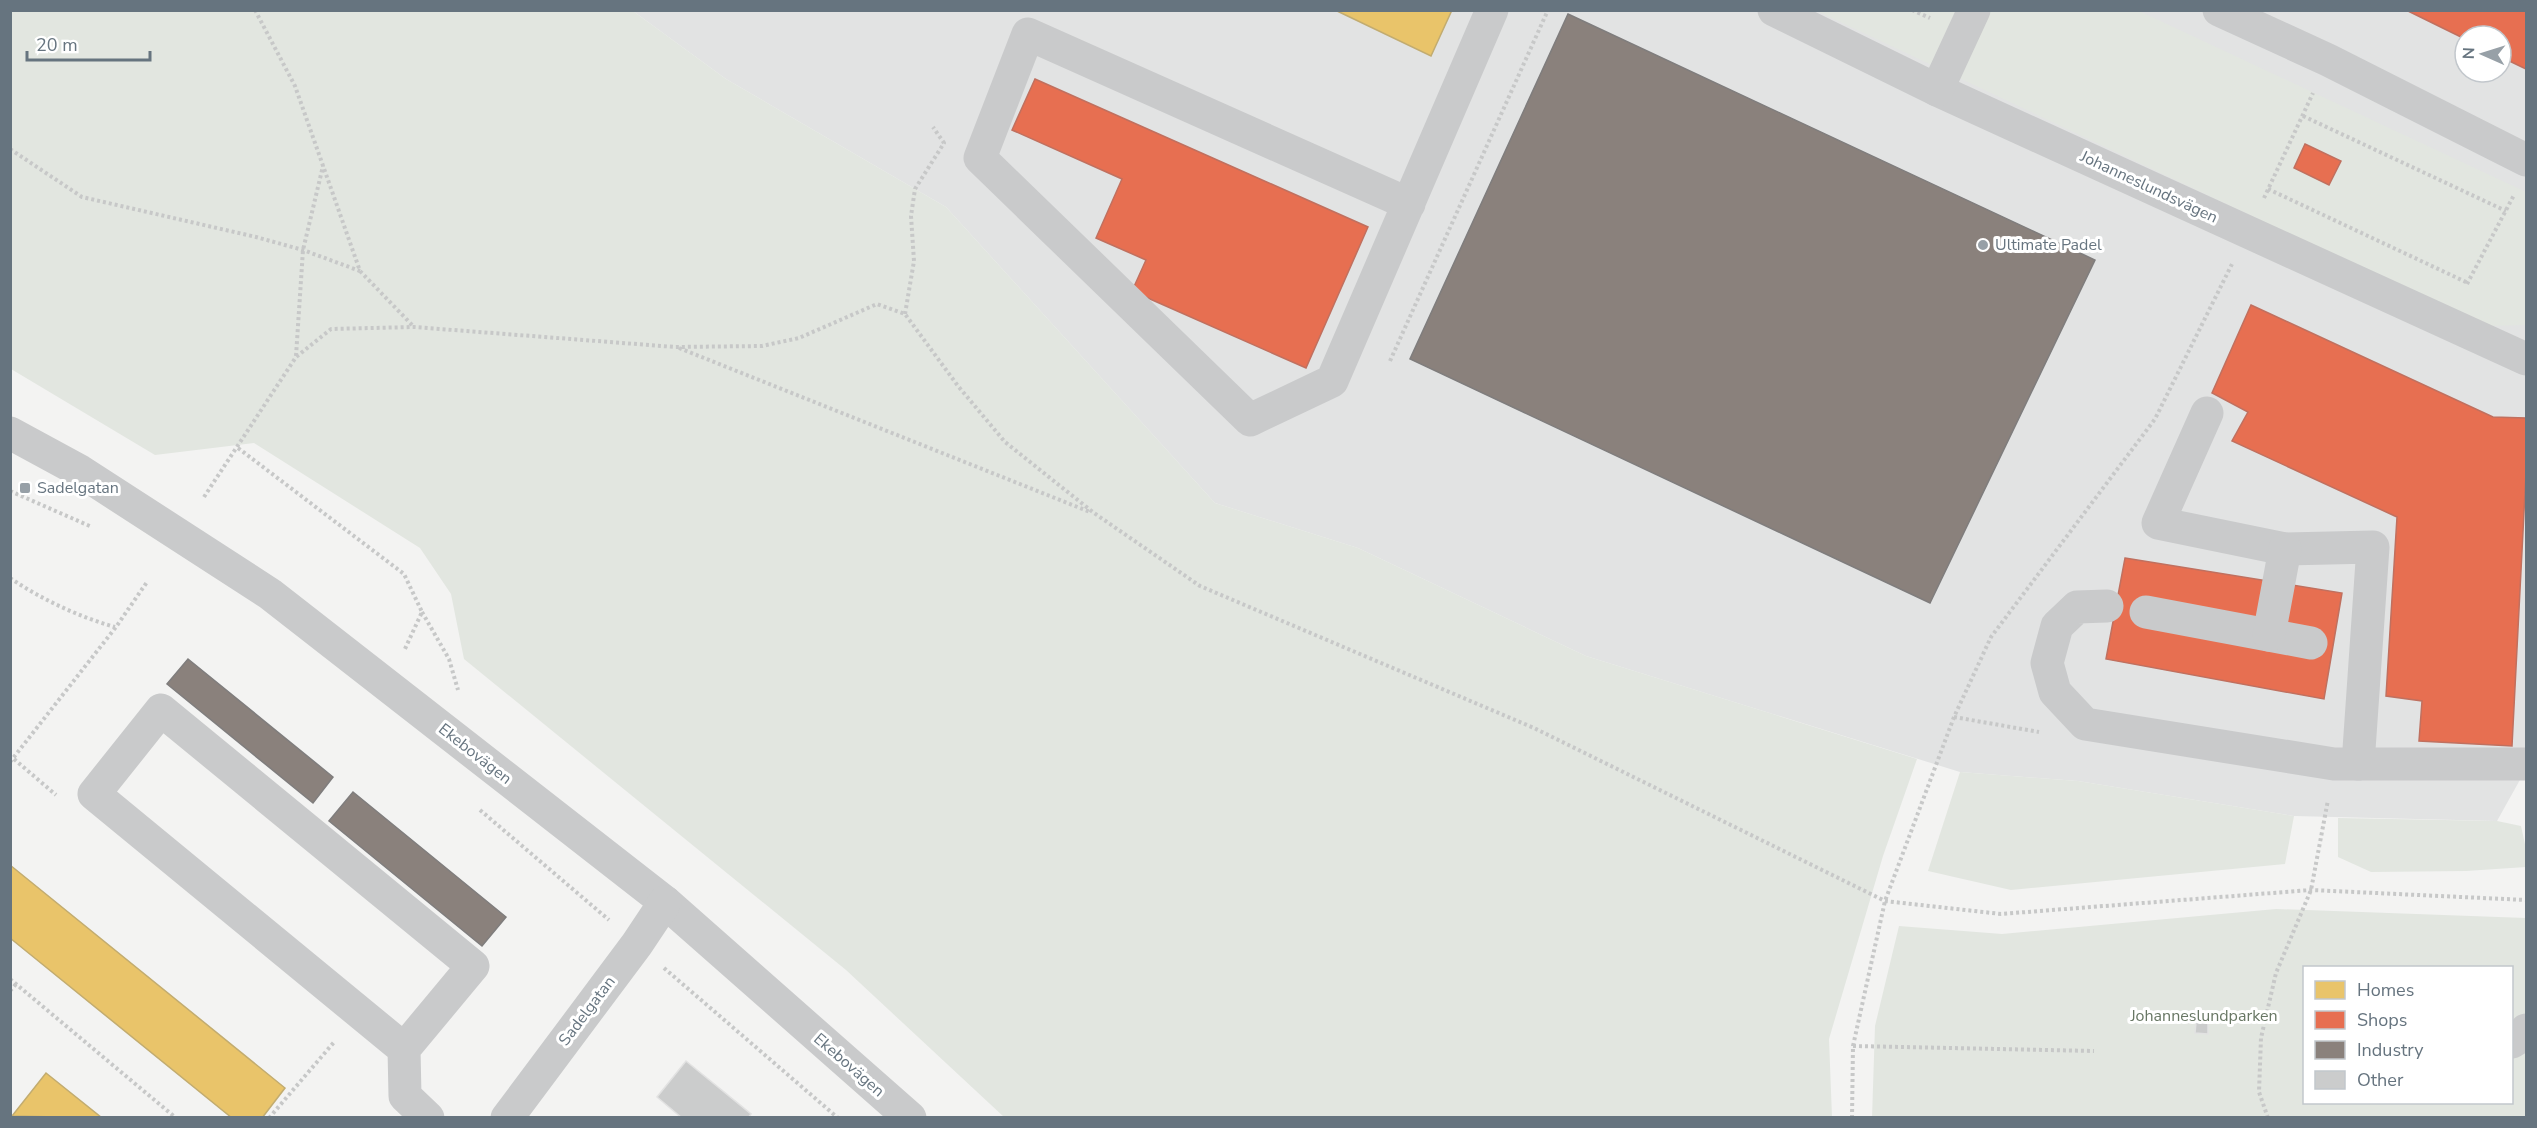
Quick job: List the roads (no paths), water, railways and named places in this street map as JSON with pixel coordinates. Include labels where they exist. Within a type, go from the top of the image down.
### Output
[{"type":"street","points":[[1409,204],[1028,34],[981,158],[1250,420],[1332,381],[1409,204],[1492,10]]},
{"type":"street","name":"Johanneslundsvägen","points":[[1774,10],[1937,90],[2526,359]]},
{"type":"street","points":[[1937,90],[1974,10]]},
{"type":"street","points":[[2219,10],[2328,60],[2526,160]]},
{"type":"street","points":[[2207,413],[2158,523],[2285,549],[2373,547],[2346,764]]},
{"type":"street","name":"Ekebovägen","points":[[10,433],[80,471],[270,594],[665,902],[910,1118]]},
{"type":"street","points":[[2269,635],[2285,549]]},
{"type":"street","points":[[2107,606],[2077,607],[2057,626],[2047,663],[2055,692],[2085,724],[2346,764],[2526,764]]},
{"type":"street","points":[[2146,612],[2311,643]]},
{"type":"street","points":[[404,1049],[94,794],[161,710],[473,966],[404,1049],[405,1096],[428,1118]]},
{"type":"street","name":"Sadelgatan","points":[[507,1118],[637,945],[665,902]]},
{"type":"street","points":[[2513,1041],[2524,1034],[2526,1030]]},
{"type":"place","name":"Ultimate Padel","points":[[1983,245]]},
{"type":"place","name":"Sadelgatan","points":[[25,488]]},
{"type":"park label","name":"Johanneslundparken","points":[[2204,1016]]}]
